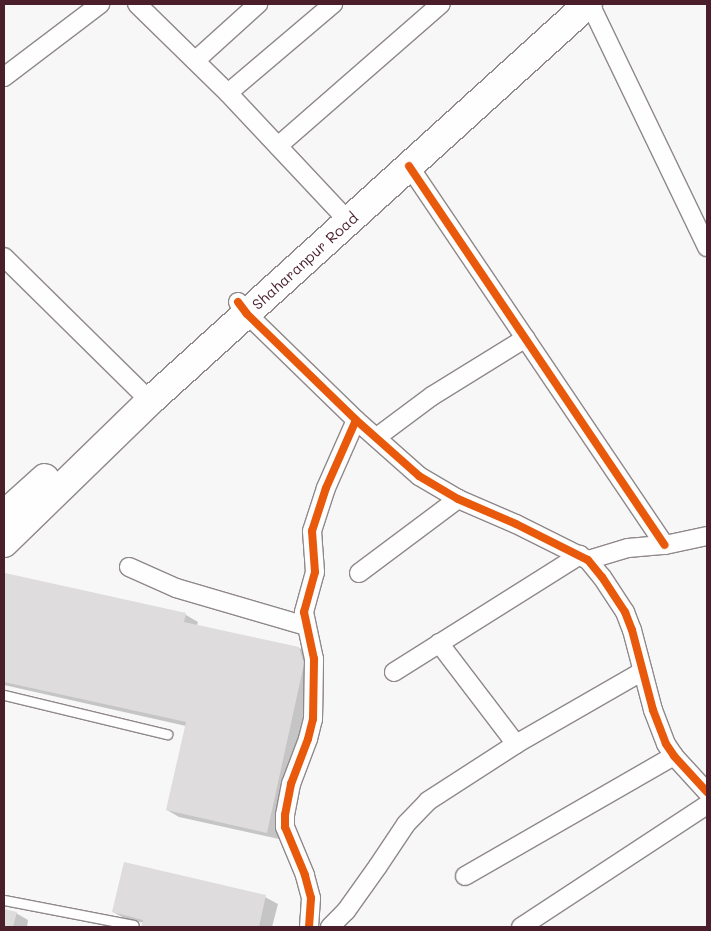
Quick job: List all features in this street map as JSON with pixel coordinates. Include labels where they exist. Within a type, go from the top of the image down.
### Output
[{"type":"main road","name":"Shaharanpur Road","points":[[242,308],[338,210],[563,4]]},
{"type":"main road","name":"Shaharanpur Road","points":[[4,515],[145,396],[242,308],[409,166],[589,4]]},
{"type":"main road","name":"Shaharanpur Road","points":[[4,543],[145,396]]},
{"type":"street","points":[[4,77],[100,4]]},
{"type":"street","points":[[137,4],[196,60],[338,210]]},
{"type":"street","points":[[196,60],[258,4]]},
{"type":"street","points":[[228,93],[332,4]]},
{"type":"street","points":[[278,146],[441,4]]},
{"type":"street","points":[[589,4],[707,248]]},
{"type":"street","points":[[409,166],[665,545]]},
{"type":"street","points":[[4,258],[145,396]]},
{"type":"street","points":[[242,308],[356,420],[419,476],[458,499],[516,524],[584,558],[602,577],[625,612],[632,630],[660,731],[674,756],[707,792]]},
{"type":"street","points":[[377,437],[432,396],[526,338]]},
{"type":"street","points":[[309,927],[311,898],[305,875],[285,827],[284,815],[289,791],[308,739],[312,718],[314,659],[306,626],[305,604],[315,572],[312,531],[326,488],[356,420]]},
{"type":"street","points":[[358,573],[458,499]]},
{"type":"street","points":[[394,672],[439,643],[584,558],[628,548],[665,545],[707,536]]},
{"type":"street","points":[[129,566],[176,588],[306,626]]},
{"type":"street","points":[[439,643],[516,744]]},
{"type":"street","points":[[330,927],[346,911],[417,810],[442,789],[643,671]]},
{"type":"street","points":[[465,876],[674,756]]},
{"type":"street","points":[[521,927],[707,805]]},
{"type":"lane","points":[[4,695],[167,734]]},
{"type":"lane","points":[[4,900],[134,925]]},
{"type":"building","points":[[5,573],[186,613],[184,622],[299,647],[304,664],[267,833],[166,810],[186,722],[4,682]]},
{"type":"building","points":[[124,862],[266,895],[259,927],[141,927],[143,920],[112,912]]},
{"type":"building","points":[[4,909],[17,912],[13,927],[4,927]]},
{"type":"cycle path","points":[[409,166],[665,545]]},
{"type":"cycle path","points":[[238,302],[247,314],[356,420],[419,476],[458,499],[516,524],[588,560],[602,577],[625,612],[632,630],[653,710],[666,744],[674,756],[707,792]]},
{"type":"cycle path","points":[[309,927],[311,898],[305,875],[285,827],[285,815],[291,784],[308,739],[313,719],[314,659],[304,612],[315,572],[312,531],[326,488],[356,420]]}]
